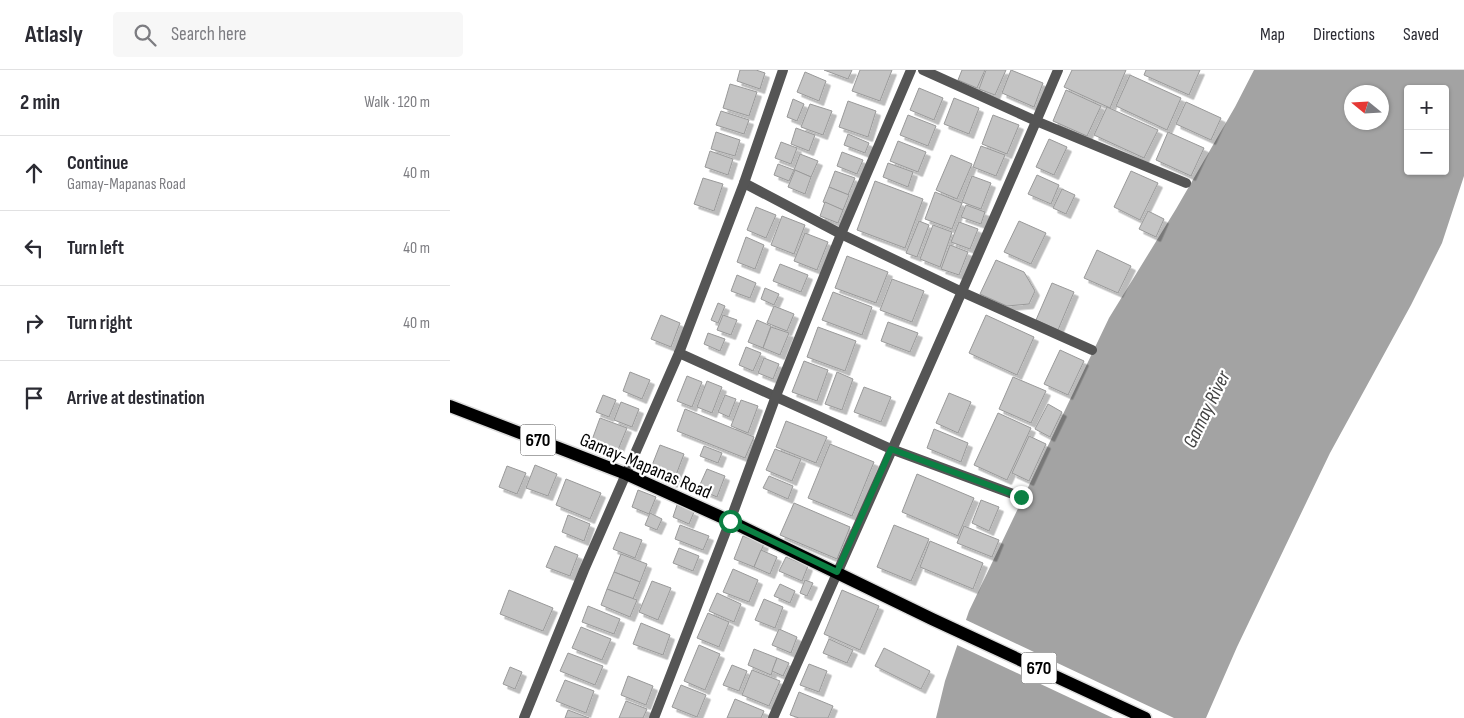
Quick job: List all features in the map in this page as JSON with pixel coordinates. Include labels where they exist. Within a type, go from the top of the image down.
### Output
[{"type":"main road","name":"Gamay-Mapanas Road","points":[[450,406],[626,474],[730,521],[1145,718]]},
{"type":"street","points":[[524,718],[584,570],[679,354],[744,183],[783,70]]},
{"type":"street","points":[[654,718],[776,396],[841,234],[911,70]]},
{"type":"street","points":[[923,70],[1036,121],[1186,183]]},
{"type":"street","points":[[773,718],[962,292],[1058,70]]},
{"type":"street","points":[[744,183],[841,234],[962,292],[1092,350]]},
{"type":"street","points":[[679,354],[891,449],[1021,497]]},
{"type":"water","name":"Gamay River","points":[[1254,70],[1464,70],[1464,176],[1442,243],[1411,305],[1330,453],[1237,647],[1206,718],[936,718],[945,681],[969,611],[1109,318],[1176,209],[1235,107]]},
{"type":"pier","points":[[964,619],[1174,718],[1113,718],[955,644]]},
{"type":"building","points":[[740,70],[756,70],[765,73],[760,89],[737,81]]},
{"type":"building","points":[[824,70],[852,70],[848,79]]},
{"type":"building","points":[[860,70],[892,70],[880,101],[852,91]]},
{"type":"building","points":[[962,70],[985,70],[977,88],[958,80]]},
{"type":"building","points":[[986,70],[1006,70],[995,95],[979,89]]},
{"type":"building","points":[[1011,70],[1043,83],[1034,107],[1002,93]]},
{"type":"building","points":[[1072,70],[1126,70],[1110,108],[1064,87]]},
{"type":"building","points":[[1146,70],[1200,70],[1189,95],[1144,75]]},
{"type":"building","points":[[805,72],[826,81],[819,101],[797,92]]},
{"type":"building","points":[[1130,75],[1181,98],[1167,130],[1116,106]]},
{"type":"building","points":[[730,84],[757,92],[749,116],[723,108]]},
{"type":"building","points":[[919,88],[943,98],[934,120],[910,110]]},
{"type":"building","points":[[1066,90],[1101,106],[1087,136],[1053,121]]},
{"type":"building","points":[[954,98],[979,108],[969,134],[944,124]]},
{"type":"building","points":[[793,99],[804,104],[797,121],[787,117]]},
{"type":"building","points":[[848,101],[876,111],[868,137],[839,127]]},
{"type":"building","points":[[1186,102],[1221,118],[1211,140],[1176,124]]},
{"type":"building","points":[[810,104],[832,111],[823,135],[801,127]]},
{"type":"building","points":[[1107,107],[1158,130],[1144,158],[1094,135]]},
{"type":"building","points":[[721,111],[749,120],[744,134],[716,125]]},
{"type":"building","points":[[908,115],[936,126],[928,146],[900,135]]},
{"type":"building","points":[[993,115],[1019,125],[1007,154],[982,144]]},
{"type":"building","points":[[796,128],[815,135],[809,151],[791,144]]},
{"type":"building","points":[[716,132],[740,140],[735,156],[711,149]]},
{"type":"building","points":[[1168,132],[1204,148],[1191,176],[1156,160]]},
{"type":"building","points":[[848,134],[869,143],[865,153],[844,145]]},
{"type":"building","points":[[1049,139],[1067,147],[1054,175],[1036,167]]},
{"type":"building","points":[[898,141],[926,152],[918,172],[890,161]]},
{"type":"building","points":[[781,142],[797,148],[791,164],[775,158]]},
{"type":"building","points":[[981,146],[1005,155],[996,176],[973,167]]},
{"type":"building","points":[[710,151],[733,159],[728,175],[705,167]]},
{"type":"building","points":[[842,152],[863,160],[857,174],[837,166]]},
{"type":"building","points":[[800,154],[818,161],[811,177],[794,170]]},
{"type":"building","points":[[951,155],[972,164],[957,199],[936,190]]},
{"type":"building","points":[[888,163],[913,172],[908,187],[883,177]]},
{"type":"building","points":[[778,164],[794,170],[789,181],[774,175]]},
{"type":"building","points":[[795,170],[811,177],[805,194],[788,187]]},
{"type":"building","points":[[835,171],[855,178],[848,195],[829,187]]},
{"type":"building","points":[[1131,171],[1158,183],[1140,220],[1114,207]]},
{"type":"building","points":[[1037,175],[1059,185],[1051,204],[1028,194]]},
{"type":"building","points":[[972,176],[991,183],[981,209],[962,202]]},
{"type":"building","points":[[703,178],[723,184],[714,211],[694,204]]},
{"type":"building","points":[[875,181],[923,199],[905,248],[857,230]]},
{"type":"building","points":[[829,187],[849,195],[843,210],[823,202]]},
{"type":"building","points":[[1062,189],[1075,195],[1066,214],[1053,208]]},
{"type":"building","points":[[935,192],[962,203],[952,229],[925,219]]},
{"type":"building","points":[[825,202],[843,210],[838,223],[820,216]]},
{"type":"building","points":[[966,205],[985,212],[981,224],[961,217]]},
{"type":"building","points":[[756,207],[776,215],[766,238],[747,230]]},
{"type":"building","points":[[1148,211],[1164,219],[1156,237],[1139,229]]},
{"type":"building","points":[[782,216],[805,225],[794,254],[771,245]]},
{"type":"building","points":[[919,221],[929,225],[917,257],[906,253]]},
{"type":"building","points":[[1019,221],[1046,233],[1031,264],[1004,252]]},
{"type":"building","points":[[959,222],[978,229],[970,249],[951,242]]},
{"type":"building","points":[[933,225],[952,232],[940,267],[920,259]]},
{"type":"building","points":[[805,233],[828,242],[817,270],[794,261]]},
{"type":"building","points":[[746,237],[764,245],[755,269],[737,262]]},
{"type":"building","points":[[950,245],[968,252],[959,275],[941,269]]},
{"type":"building","points":[[1097,250],[1131,266],[1118,293],[1084,278]]},
{"type":"building","points":[[847,256],[888,272],[876,303],[835,288]]},
{"type":"building","points":[[996,260],[1024,272],[1035,291],[1029,304],[1007,306],[980,294]]},
{"type":"building","points":[[780,264],[808,275],[801,292],[773,281]]},
{"type":"building","points":[[737,275],[756,283],[750,298],[731,291]]},
{"type":"building","points":[[892,279],[924,291],[912,322],[880,310]]},
{"type":"building","points":[[1052,283],[1074,292],[1058,330],[1036,320]]},
{"type":"building","points":[[765,288],[779,294],[774,305],[761,299]]},
{"type":"building","points":[[833,292],[872,307],[862,335],[822,320]]},
{"type":"building","points":[[718,303],[725,306],[718,323],[711,320]]},
{"type":"building","points":[[774,306],[794,314],[787,331],[767,323]]},
{"type":"building","points":[[661,315],[680,323],[671,347],[651,339]]},
{"type":"building","points":[[723,315],[737,320],[731,335],[717,330]]},
{"type":"building","points":[[986,315],[1034,337],[1017,375],[969,353]]},
{"type":"building","points":[[757,320],[771,326],[763,348],[748,342]]},
{"type":"building","points":[[888,322],[918,333],[910,352],[881,341]]},
{"type":"building","points":[[771,327],[789,333],[780,355],[763,348]]},
{"type":"building","points":[[818,327],[856,341],[845,371],[807,357]]},
{"type":"building","points":[[708,333],[725,339],[720,351],[704,344]]},
{"type":"building","points":[[746,347],[761,353],[753,371],[739,365]]},
{"type":"building","points":[[1060,350],[1084,361],[1068,395],[1044,384]]},
{"type":"building","points":[[764,358],[779,364],[773,379],[758,373]]},
{"type":"building","points":[[804,361],[828,370],[817,401],[792,392]]},
{"type":"building","points":[[630,372],[650,380],[642,399],[623,391]]},
{"type":"building","points":[[837,372],[853,379],[842,410],[825,404]]},
{"type":"building","points":[[687,376],[702,382],[692,407],[677,401]]},
{"type":"building","points":[[1013,377],[1046,391],[1031,423],[999,409]]},
{"type":"building","points":[[707,381],[722,387],[712,413],[697,407]]},
{"type":"building","points":[[864,387],[891,397],[881,422],[854,412]]},
{"type":"building","points":[[949,393],[971,402],[958,433],[936,423]]},
{"type":"building","points":[[603,395],[616,400],[609,417],[596,412]]},
{"type":"building","points":[[725,395],[736,399],[729,417],[718,412]]},
{"type":"building","points":[[741,400],[758,406],[748,433],[731,426]]},
{"type":"building","points":[[621,402],[639,409],[632,427],[614,420]]},
{"type":"building","points":[[1048,404],[1062,412],[1050,437],[1035,429]]},
{"type":"building","points":[[685,409],[754,437],[745,458],[677,431]]},
{"type":"building","points":[[998,413],[1031,428],[1007,480],[974,465]]},
{"type":"building","points":[[600,418],[627,428],[618,450],[592,440]]},
{"type":"building","points":[[786,421],[827,437],[816,463],[776,447]]},
{"type":"building","points":[[934,429],[968,443],[961,462],[927,448]]},
{"type":"building","points":[[1029,436],[1046,444],[1029,481],[1012,473]]},
{"type":"building","points":[[830,444],[874,462],[852,516],[808,498]]},
{"type":"building","points":[[660,445],[684,454],[673,483],[649,473]]},
{"type":"building","points":[[704,446],[722,453],[718,463],[700,456]]},
{"type":"building","points":[[775,449],[801,459],[792,481],[766,470]]},
{"type":"building","points":[[535,465],[557,474],[548,496],[526,488]]},
{"type":"building","points":[[507,466],[526,473],[517,494],[499,487]]},
{"type":"building","points":[[707,469],[725,476],[717,497],[698,489]]},
{"type":"building","points":[[917,474],[974,498],[958,536],[902,512]]},
{"type":"building","points":[[769,476],[793,486],[788,499],[763,488]]},
{"type":"building","points":[[566,479],[601,493],[590,519],[556,505]]},
{"type":"building","points":[[638,490],[656,497],[649,514],[632,507]]},
{"type":"building","points":[[981,500],[999,507],[989,531],[972,523]]},
{"type":"building","points":[[794,503],[850,527],[837,559],[780,535]]},
{"type":"building","points":[[677,505],[694,512],[689,524],[673,517]]},
{"type":"building","points":[[650,513],[662,519],[657,530],[645,525]]},
{"type":"building","points":[[568,515],[590,524],[584,541],[562,532]]},
{"type":"building","points":[[680,525],[709,536],[703,550],[675,539]]},
{"type":"building","points":[[894,525],[929,539],[911,581],[877,567]]},
{"type":"building","points":[[964,526],[999,540],[992,557],[957,543]]},
{"type":"building","points":[[620,532],[642,540],[635,558],[613,549]]},
{"type":"building","points":[[743,536],[764,544],[754,567],[734,559]]},
{"type":"building","points":[[930,541],[983,563],[973,589],[920,567]]},
{"type":"building","points":[[555,546],[578,555],[570,576],[546,567]]},
{"type":"building","points":[[679,548],[699,556],[693,571],[673,563]]},
{"type":"building","points":[[761,550],[777,557],[770,574],[754,567]]},
{"type":"building","points":[[621,554],[647,564],[640,582],[614,572]]},
{"type":"building","points":[[786,557],[808,566],[802,581],[779,571]]},
{"type":"building","points":[[733,569],[758,580],[749,602],[723,592]]},
{"type":"building","points":[[614,572],[640,582],[633,599],[607,589]]},
{"type":"building","points":[[805,580],[813,583],[807,596],[800,593]]},
{"type":"building","points":[[652,581],[671,588],[658,620],[639,612]]},
{"type":"building","points":[[780,584],[795,591],[790,603],[774,596]]},
{"type":"building","points":[[607,589],[637,600],[630,617],[601,605]]},
{"type":"building","points":[[509,590],[553,608],[543,631],[500,614]]},
{"type":"building","points":[[842,590],[879,606],[860,650],[824,634]]},
{"type":"building","points":[[717,593],[741,604],[734,622],[709,611]]},
{"type":"building","points":[[764,599],[783,607],[775,628],[755,620]]},
{"type":"building","points":[[588,606],[620,619],[614,634],[582,622]]},
{"type":"building","points":[[708,613],[729,622],[719,647],[697,638]]},
{"type":"building","points":[[641,623],[670,635],[663,655],[633,644]]},
{"type":"building","points":[[581,627],[611,639],[602,660],[572,648]]},
{"type":"building","points":[[779,629],[797,637],[791,653],[772,645]]},
{"type":"building","points":[[829,639],[853,650],[847,663],[823,653]]},
{"type":"building","points":[[699,645],[720,654],[705,690],[684,681]]},
{"type":"building","points":[[884,648],[930,671],[921,689],[875,666]]},
{"type":"building","points":[[754,649],[777,658],[771,675],[748,665]]},
{"type":"building","points":[[568,653],[603,666],[595,685],[560,671]]},
{"type":"building","points":[[777,658],[789,663],[783,676],[772,671]]},
{"type":"building","points":[[809,664],[827,671],[819,692],[800,685]]},
{"type":"building","points":[[732,665],[747,671],[739,691],[723,685]]},
{"type":"building","points":[[510,667],[522,672],[515,689],[503,684]]},
{"type":"building","points":[[752,670],[780,681],[769,706],[742,695]]},
{"type":"building","points":[[628,676],[653,686],[646,705],[621,695]]},
{"type":"building","points":[[565,680],[594,691],[586,713],[556,701]]},
{"type":"building","points":[[681,685],[706,695],[697,717],[672,707]]},
{"type":"building","points":[[799,692],[833,706],[828,718],[799,718],[790,715]]},
{"type":"building","points":[[735,699],[764,711],[761,718],[727,718]]},
{"type":"building","points":[[626,701],[647,709],[643,718],[619,718]]},
{"type":"building","points":[[568,710],[589,718],[565,718]]},
{"type":"route","points":[[730,521],[837,572],[891,449],[1021,497]]}]
